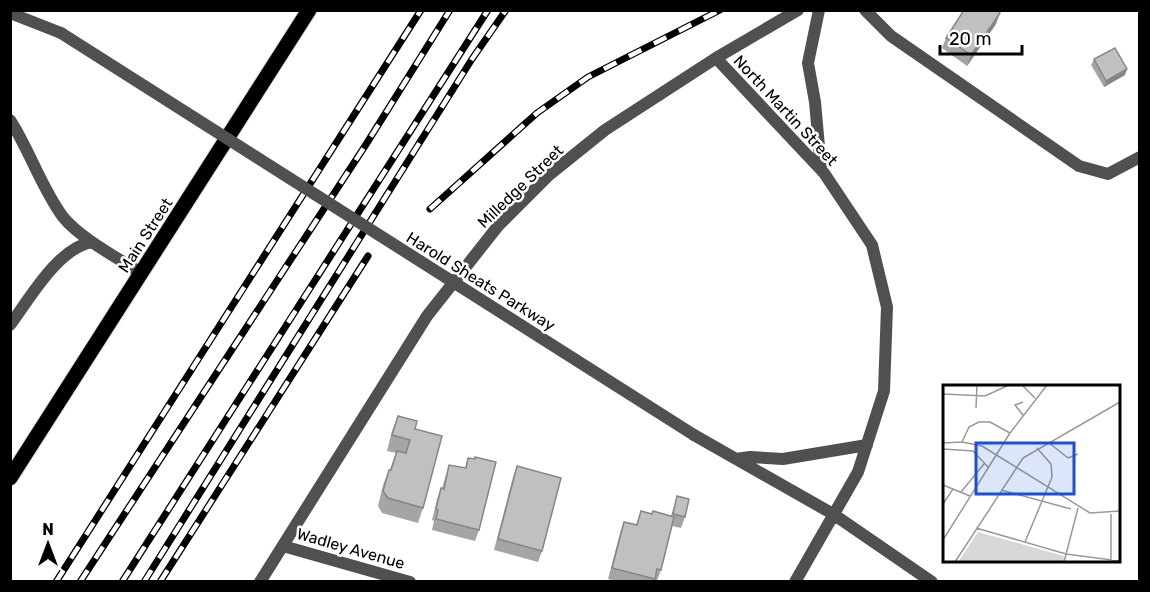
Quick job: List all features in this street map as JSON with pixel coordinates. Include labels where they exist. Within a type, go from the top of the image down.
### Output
[{"type":"main road","points":[[291,40],[297,10]]},
{"type":"main road","name":"Main Street","points":[[10,478],[309,10]]},
{"type":"street","name":"Milledge Street","points":[[260,582],[427,316],[498,226],[549,175],[605,130],[716,58],[798,10]]},
{"type":"street","points":[[819,10],[808,63],[815,102],[821,169]]},
{"type":"street","points":[[865,10],[891,36],[1079,166],[1108,174],[1140,157]]},
{"type":"street","name":"Harold Sheats Parkway","points":[[10,13],[61,33],[694,435],[833,514],[932,582]]},
{"type":"street","name":"North Martin Street","points":[[716,58],[821,169],[872,245],[886,307],[884,391],[867,445],[858,472],[795,582]]},
{"type":"street","points":[[10,120],[26,145],[40,180],[64,218],[92,242],[141,273]]},
{"type":"street","points":[[10,325],[43,280],[71,249],[82,243],[92,242]]},
{"type":"street","points":[[735,459],[783,459],[867,445]]},
{"type":"street","name":"Wadley Avenue","points":[[283,546],[410,582]]},
{"type":"building","points":[[964,10],[997,10],[1000,13],[971,55],[946,38]]},
{"type":"building","points":[[1115,48],[1127,69],[1106,81],[1094,59]]},
{"type":"building","points":[[398,416],[417,421],[415,429],[442,436],[423,508],[388,498],[383,491],[397,451],[406,453],[410,440],[392,435]]},
{"type":"building","points":[[475,457],[496,462],[479,530],[436,519],[441,488],[444,489],[449,465],[466,468],[468,458],[475,459]]},
{"type":"building","points":[[517,466],[561,478],[542,551],[498,539]]},
{"type":"building","points":[[677,496],[689,499],[685,517],[673,514]]},
{"type":"building","points":[[641,511],[652,514],[653,511],[674,517],[661,570],[657,569],[655,579],[612,568],[624,522],[637,525]]},
{"type":"railway","points":[[56,582],[421,10]]},
{"type":"railway","points":[[80,582],[365,146],[450,10]]},
{"type":"railway","points":[[122,582],[488,10]]},
{"type":"railway","points":[[144,582],[472,59],[506,10]]},
{"type":"railway","points":[[430,209],[537,113],[588,77],[720,10]]},
{"type":"railway","points":[[160,582],[368,256]]}]
